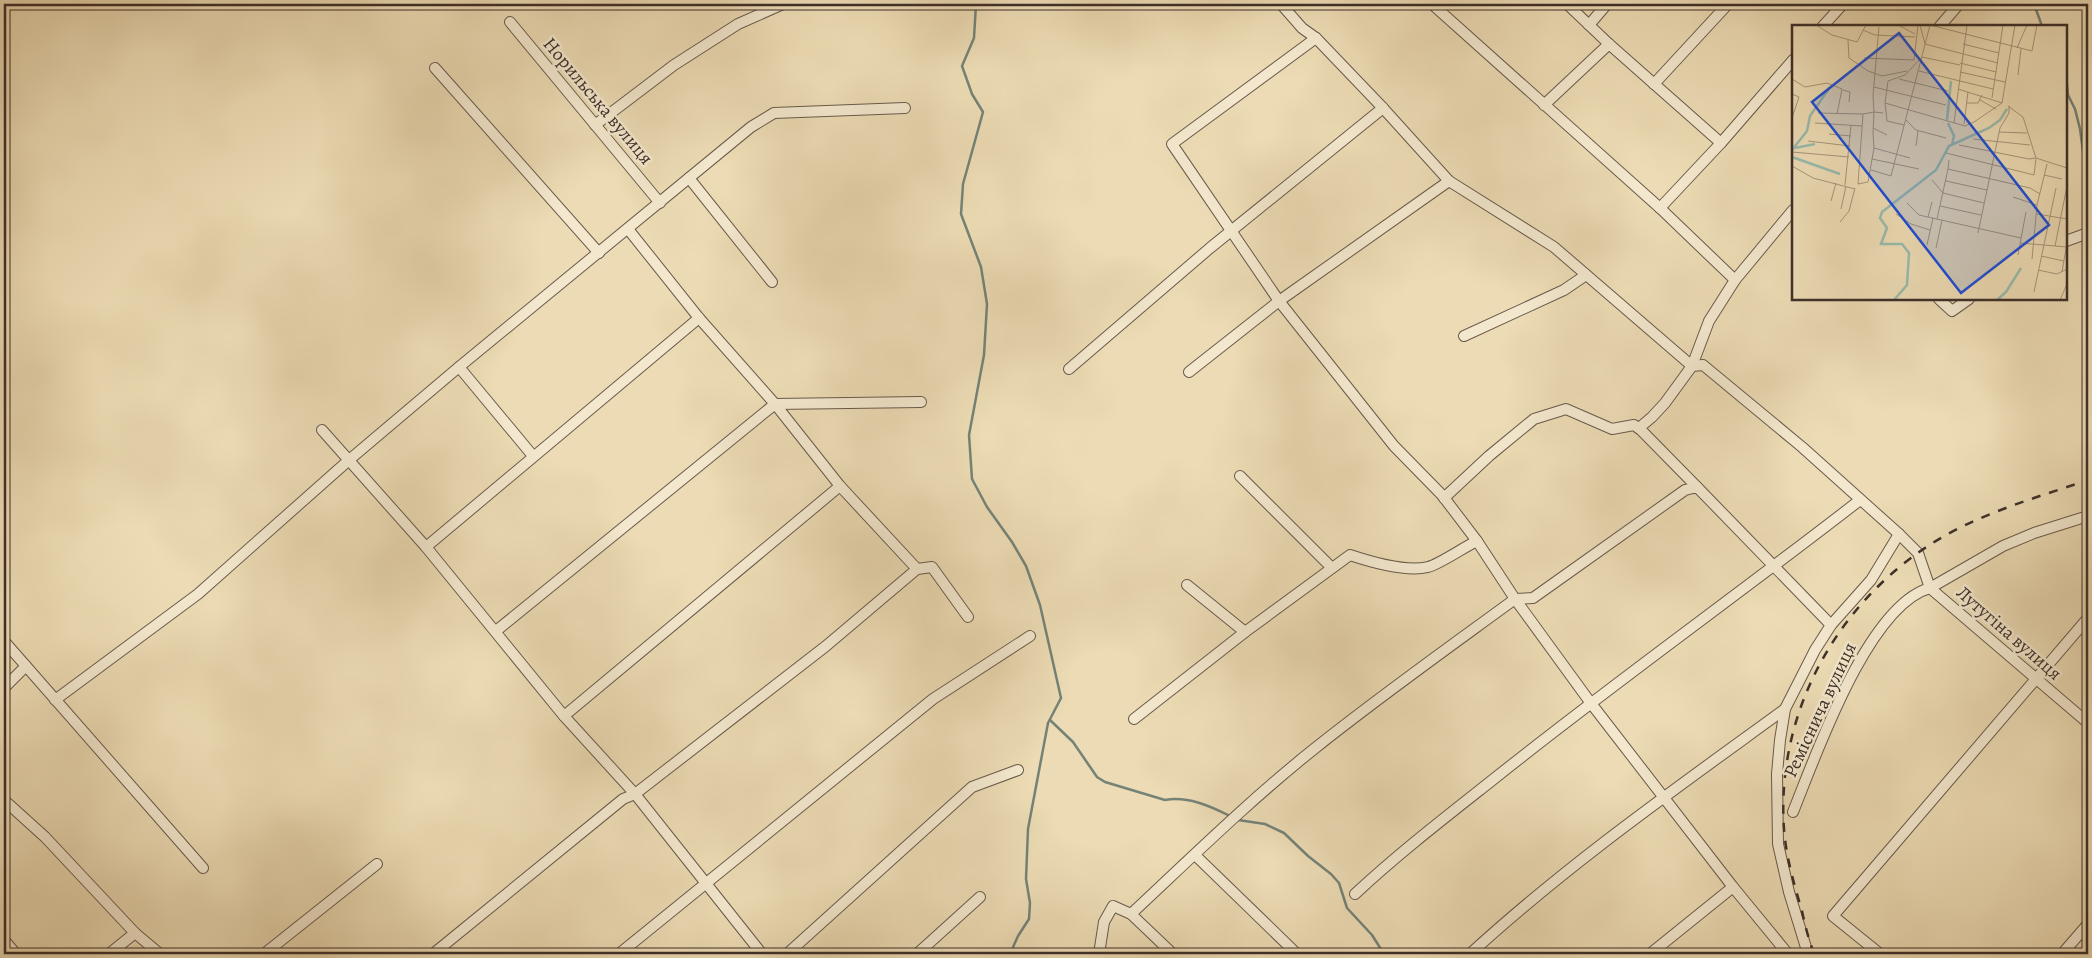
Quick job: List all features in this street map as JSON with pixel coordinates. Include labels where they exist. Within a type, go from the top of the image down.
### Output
[{"type":"street","points":[[595,125],[674,65],[738,24],[783,4]]},
{"type":"street","points":[[1281,4],[1302,28],[1316,38],[1383,108],[1449,181],[1554,247],[1692,366],[1703,365],[1802,447],[1899,534],[1918,553],[1930,588]]},
{"type":"street","points":[[1432,4],[1660,208],[1735,280]]},
{"type":"street","points":[[1567,4],[1609,44],[1721,143]]},
{"type":"street","points":[[1589,25],[1607,4]]},
{"type":"street","points":[[1654,84],[1728,4]]},
{"type":"street","points":[[1824,25],[1843,4]]},
{"type":"street","points":[[1941,25],[1959,4]]},
{"type":"street","name":"Норильська вулиця","points":[[510,22],[660,203]]},
{"type":"street","points":[[1316,38],[1172,144],[1279,301],[1394,446],[1444,498],[1477,541],[1515,599],[1590,702],[1733,887],[1788,954]]},
{"type":"street","points":[[1544,105],[1609,44]]},
{"type":"street","points":[[1660,208],[1721,143],[1792,61]]},
{"type":"street","points":[[435,68],[599,253]]},
{"type":"street","points":[[55,700],[198,594],[349,460],[459,367],[751,127],[774,113],[904,108]]},
{"type":"street","points":[[1069,370],[1232,230],[1383,108]]},
{"type":"street","points":[[689,178],[772,282]]},
{"type":"street","points":[[1189,372],[1279,301],[1449,181]]},
{"type":"street","points":[[1639,428],[1658,410],[1679,385],[1692,366],[1709,320],[1735,280],[1792,211]]},
{"type":"street","points":[[628,229],[699,318],[775,404],[840,486],[917,569]]},
{"type":"street","points":[[2067,241],[2088,233]]},
{"type":"street","points":[[1464,336],[1564,290],[1586,275]]},
{"type":"street","points":[[1940,300],[1952,311],[1968,300]]},
{"type":"street","points":[[426,547],[699,318]]},
{"type":"street","points":[[459,367],[533,456]]},
{"type":"street","points":[[496,631],[775,404],[921,402]]},
{"type":"street","points":[[1444,498],[1489,456],[1534,419],[1566,409],[1612,429],[1634,425],[1697,487],[1831,626]]},
{"type":"street","points":[[322,430],[426,547],[564,716],[635,794],[762,954]]},
{"type":"street","points":[[1240,476],[1332,568]]},
{"type":"street","points":[[564,716],[840,486]]},
{"type":"street","points":[[1131,914],[1195,854],[1314,749],[1515,599],[1533,598],[1684,490],[1697,487]]},
{"type":"street","points":[[1355,894],[1392,860],[1590,702],[1774,567],[1860,500]]},
{"type":"street","name":"Реміснича вулиця","points":[[1793,812],[1846,687],[1868,646],[1895,610],[1922,590],[1930,588],[2003,546],[2034,533],[2088,516]]},
{"type":"street","points":[[1808,954],[1789,892],[1778,844],[1778,774],[1780,740],[1785,709],[1815,650],[1831,626],[1871,580],[1899,534]]},
{"type":"street","points":[[1134,720],[1245,632],[1350,555],[1409,568],[1429,567],[1477,541]]},
{"type":"street","points":[[433,954],[624,799],[635,794],[826,646],[917,569],[932,567],[968,617]]},
{"type":"street","points":[[1187,585],[1245,632]]},
{"type":"street","name":"Лутугіна вулиця","points":[[1930,588],[2088,723]]},
{"type":"street","points":[[1880,954],[1833,916],[2088,618]]},
{"type":"street","points":[[619,954],[705,882],[933,699],[1030,636]]},
{"type":"street","points":[[4,640],[203,868]]},
{"type":"street","points":[[4,688],[26,666]]},
{"type":"street","points":[[1470,954],[1515,913],[1664,798],[1785,709]]},
{"type":"street","points":[[787,954],[972,787],[1018,770]]},
{"type":"street","points":[[4,800],[45,837],[135,933],[160,954]]},
{"type":"street","points":[[1195,854],[1297,954]]},
{"type":"street","points":[[264,954],[377,864]]},
{"type":"street","points":[[1650,954],[1733,887]]},
{"type":"street","points":[[917,954],[980,897]]},
{"type":"street","points":[[1099,954],[1104,922],[1113,906],[1131,914],[1173,954]]},
{"type":"street","points":[[2062,954],[2088,924]]},
{"type":"street","points":[[109,954],[135,933]]},
{"type":"street","points":[[4,940],[16,954]]},
{"type":"waterway","points":[[976,4],[974,38],[962,66],[972,94],[983,112],[963,184],[961,214],[981,267],[987,304],[984,355],[969,435],[972,479],[987,507],[1012,542],[1026,566],[1040,605],[1061,698],[1048,723],[1028,829],[1026,879],[1030,903],[1029,919],[1018,936],[1010,954]]},
{"type":"waterway","points":[[2034,4],[2042,25]]},
{"type":"waterway","points":[[2067,85],[2068,95],[2075,109],[2080,129],[2088,188]]},
{"type":"waterway","points":[[1050,720],[1073,742],[1097,777],[1105,782],[1165,800],[1182,799],[1199,803],[1230,816]]},
{"type":"waterway","points":[[1238,820],[1265,824],[1284,833],[1308,856],[1331,874],[1339,883],[1347,908],[1372,935],[1384,954]]},
{"type":"railway","points":[[1814,954],[1793,881],[1787,850],[1784,829],[1784,786],[1790,745],[1802,705],[1818,667],[1840,631],[1866,599],[1897,569],[1931,544],[1987,515],[2088,480]]}]
